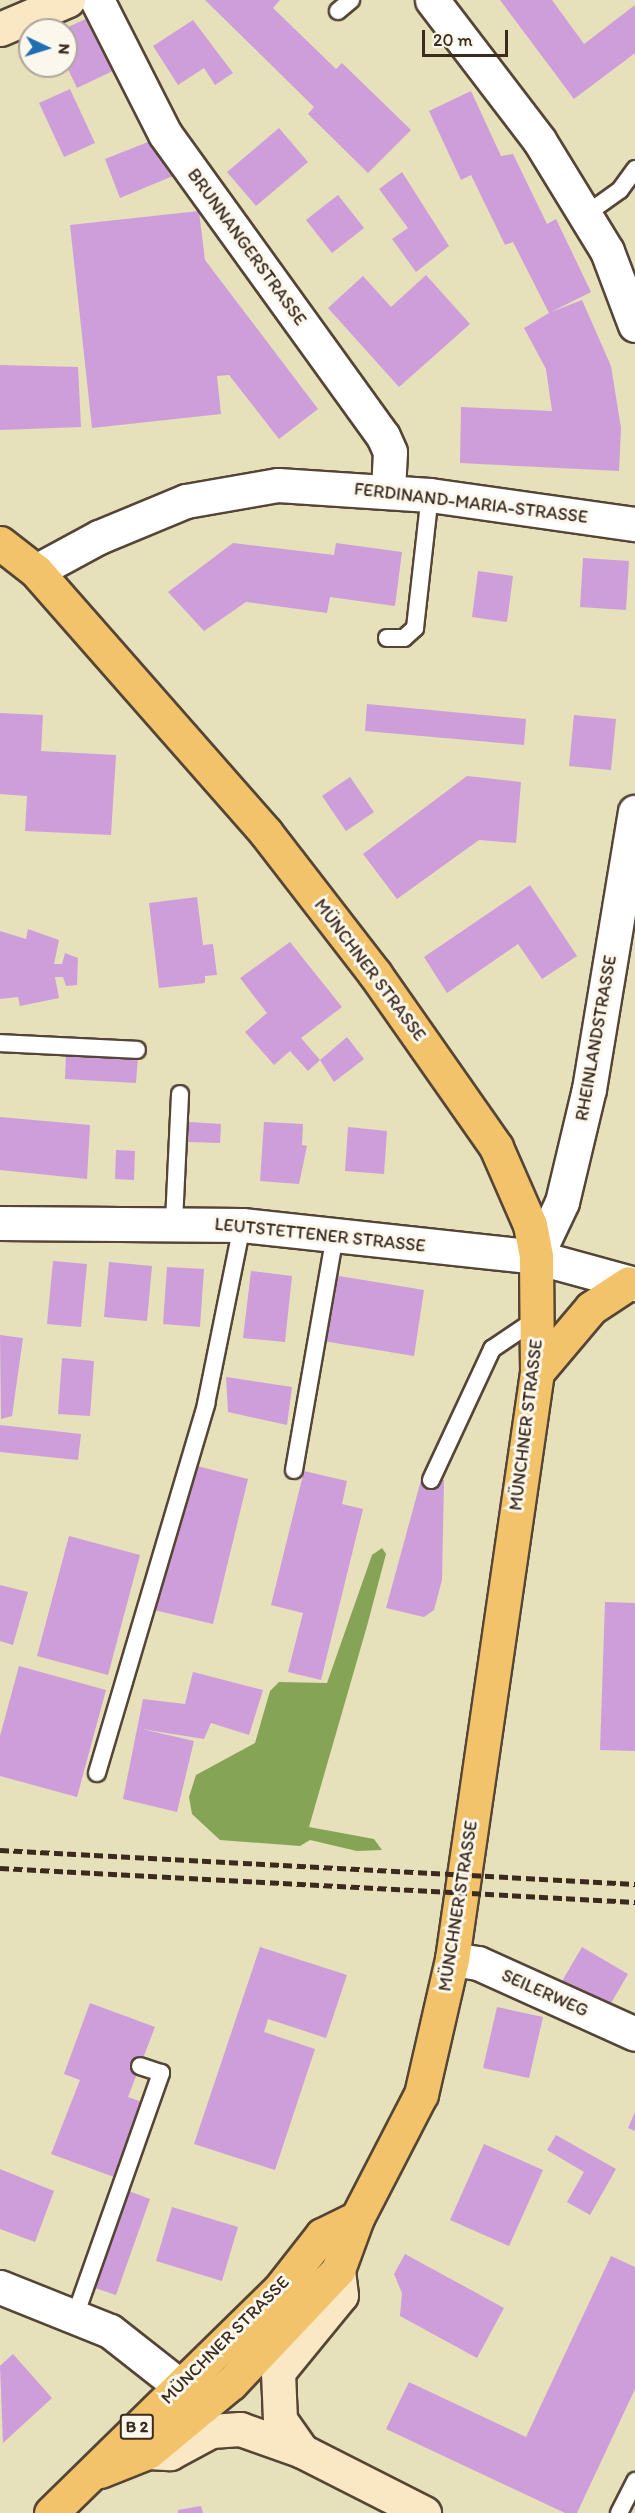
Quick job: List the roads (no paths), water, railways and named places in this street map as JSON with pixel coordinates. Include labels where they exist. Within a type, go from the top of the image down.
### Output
[{"type":"main road","points":[[0,29],[69,0]]},
{"type":"main road","name":"MÜNCHNER STRASSE","points":[[0,543],[36,571],[266,832],[375,974],[496,1147],[530,1225],[536,1257],[539,1317],[537,1371],[452,1959],[421,2094],[357,2218],[338,2270],[231,2383],[148,2452],[100,2471]]},
{"type":"main road","points":[[537,1371],[591,1308],[632,1284]]},
{"type":"main road","name":"MÜNCHNER STRASSE","points":[[51,2513],[100,2471],[180,2386],[279,2290],[322,2235],[357,2218]]},
{"type":"main road","points":[[302,2451],[280,2420],[278,2372],[341,2295],[338,2270]]},
{"type":"main road","points":[[148,2452],[170,2453],[211,2432],[240,2429],[302,2451],[424,2513]]},
{"type":"street","name":"BRUNNANGERSTRASSE","points":[[97,0],[165,134],[383,436],[390,452],[388,491]]},
{"type":"street","points":[[432,0],[539,140],[607,251],[635,325]]},
{"type":"street","name":"FERDINAND-MARIA-STRASSE","points":[[36,571],[99,537],[186,501],[232,490],[278,485],[430,495],[635,524]]},
{"type":"street","name":"RHEINLANDSTRASSE","points":[[536,1257],[562,1202],[590,1089],[635,812]]},
{"type":"street","name":"LEUTSTETTENER STRASSE","points":[[0,1222],[174,1222],[242,1225],[536,1257],[632,1284]]},
{"type":"street","name":"SEILERWEG","points":[[452,1959],[478,1963],[635,2034]]},
{"type":"street","points":[[0,2287],[110,2331],[180,2386]]},
{"type":"lane","points":[[585,215],[620,190],[635,169]]},
{"type":"lane","points":[[387,638],[404,638],[415,628],[430,495]]},
{"type":"lane","points":[[0,1043],[137,1050]]},
{"type":"lane","points":[[174,1222],[180,1094]]},
{"type":"lane","points":[[98,1773],[206,1404],[242,1225]]},
{"type":"lane","points":[[294,1470],[335,1235]]},
{"type":"lane","points":[[431,1480],[492,1349],[539,1317]]},
{"type":"lane","points":[[75,2316],[161,2073],[140,2066]]},
{"type":"lane","points":[[619,2513],[635,2481]]},
{"type":"railway","points":[[0,1850],[635,1884]]},
{"type":"railway","points":[[0,1868],[635,1902]]}]
